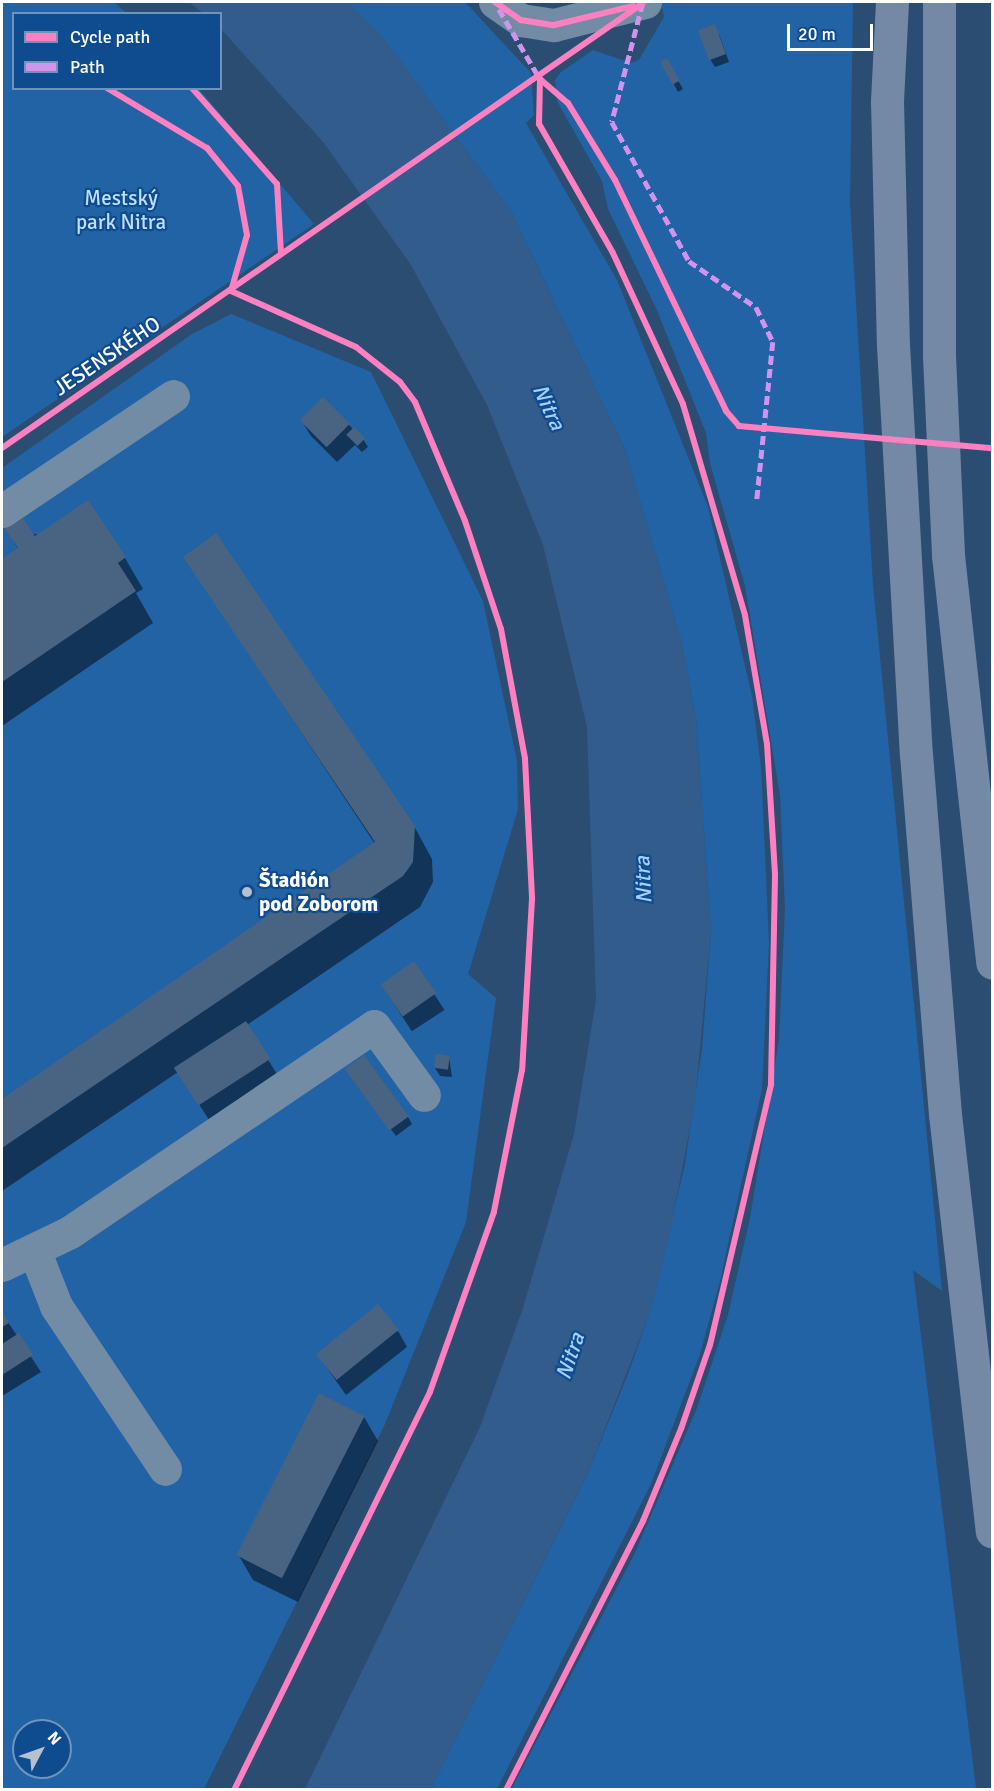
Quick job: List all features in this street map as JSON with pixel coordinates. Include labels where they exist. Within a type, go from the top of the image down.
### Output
[{"type":"main road","points":[[892,2],[887,101],[893,345],[916,754],[945,1114],[993,1531]]},
{"type":"main road","points":[[939,2],[938,321],[948,555],[993,963]]},
{"type":"street","points":[[495,2],[521,20],[554,25],[645,2]]},
{"type":"street","points":[[2,511],[173,396]]},
{"type":"street","points":[[2,1265],[35,1252],[374,1026],[424,1095]]},
{"type":"street","points":[[35,1252],[56,1306],[165,1469]]},
{"type":"green space","name":"Mestský park Nitra","points":[[2,2],[114,2],[125,12],[12,12],[12,90],[200,90],[314,224],[2,437]]},
{"type":"green space","points":[[347,2],[465,2],[531,73],[534,115],[526,123],[617,280],[708,507],[752,696],[761,767],[769,943],[762,1089],[720,1281],[700,1354],[651,1484],[497,1789],[431,1789],[589,1470],[628,1374],[651,1309],[685,1164],[702,1049],[711,931],[696,718],[681,640],[625,450],[512,213],[384,39]]},
{"type":"green space","points":[[661,2],[853,2],[850,203],[873,585],[942,1291],[913,1270],[976,1789],[511,1790],[635,1553],[697,1408],[728,1315],[750,1218],[779,1040],[785,908],[780,795],[745,586],[710,463],[706,433],[656,308],[608,209],[602,181],[557,101],[555,80],[561,72],[593,50],[631,63],[639,60],[664,17]]},
{"type":"green space","name":"Štadión pod Zoborom","points":[[231,314],[371,372],[483,601],[517,761],[518,809],[468,974],[496,998],[466,1222],[385,1424],[204,1789],[2,1789],[2,468],[192,334]]},
{"type":"water","name":"Nitra","points":[[189,2],[347,2],[384,39],[512,213],[625,450],[681,640],[696,718],[711,930],[695,1102],[670,1232],[651,1310],[589,1470],[431,1789],[305,1789],[480,1427],[523,1308],[574,1134],[596,1000],[587,727],[543,545],[487,405],[411,265],[324,143],[222,30],[222,12],[202,12]]},
{"type":"building","points":[[715,24],[726,54],[709,60],[698,30]]},
{"type":"building","points":[[667,58],[680,81],[673,85],[660,62]]},
{"type":"building","points":[[323,397],[350,424],[327,447],[300,420]]},
{"type":"building","points":[[354,427],[365,438],[358,446],[346,435]]},
{"type":"building","points":[[88,500],[126,557],[118,563],[136,591],[2,682],[2,559],[18,548],[3,526],[20,514],[35,536]]},
{"type":"building","points":[[216,533],[415,826],[413,862],[403,876],[2,1148],[2,1099],[375,842],[183,557]]},
{"type":"building","points":[[414,961],[436,993],[403,1016],[380,985]]},
{"type":"building","points":[[246,1021],[271,1059],[198,1106],[174,1068]]},
{"type":"building","points":[[436,1054],[450,1056],[448,1070],[434,1068]]},
{"type":"building","points":[[364,1055],[409,1116],[389,1131],[345,1069]]},
{"type":"building","points":[[378,1304],[399,1330],[337,1380],[316,1354]]},
{"type":"building","points":[[2,1310],[9,1323],[2,1327]]},
{"type":"building","points":[[19,1333],[33,1355],[2,1375],[2,1344]]},
{"type":"building","points":[[319,1393],[364,1416],[282,1578],[236,1555]]},
{"type":"marked path","points":[[643,3],[612,122],[689,261],[756,307],[773,342],[757,499]]},
{"type":"marked path","points":[[499,9],[540,79]]},
{"type":"cycle path","points":[[495,2],[521,20],[554,25],[633,6]]},
{"type":"cycle path","name":"JESENSKÉHO","points":[[2,448],[643,3]]},
{"type":"cycle path","points":[[540,79],[568,103],[615,180],[726,411],[739,426],[992,448]]},
{"type":"cycle path","points":[[506,1790],[643,1521],[681,1429],[710,1345],[771,1084],[775,874],[767,744],[745,615],[683,404],[613,253],[539,124],[540,79]]},
{"type":"cycle path","points":[[110,90],[207,148],[238,186],[247,235],[231,291]]},
{"type":"cycle path","points":[[194,90],[277,184],[281,253]]},
{"type":"cycle path","points":[[231,291],[356,347],[400,382],[415,402],[465,521],[501,629],[525,759],[532,899],[522,1070],[494,1212],[430,1392],[234,1790]]},
{"type":"place","name":"Štadión pod Zoborom","points":[[247,892]]}]
